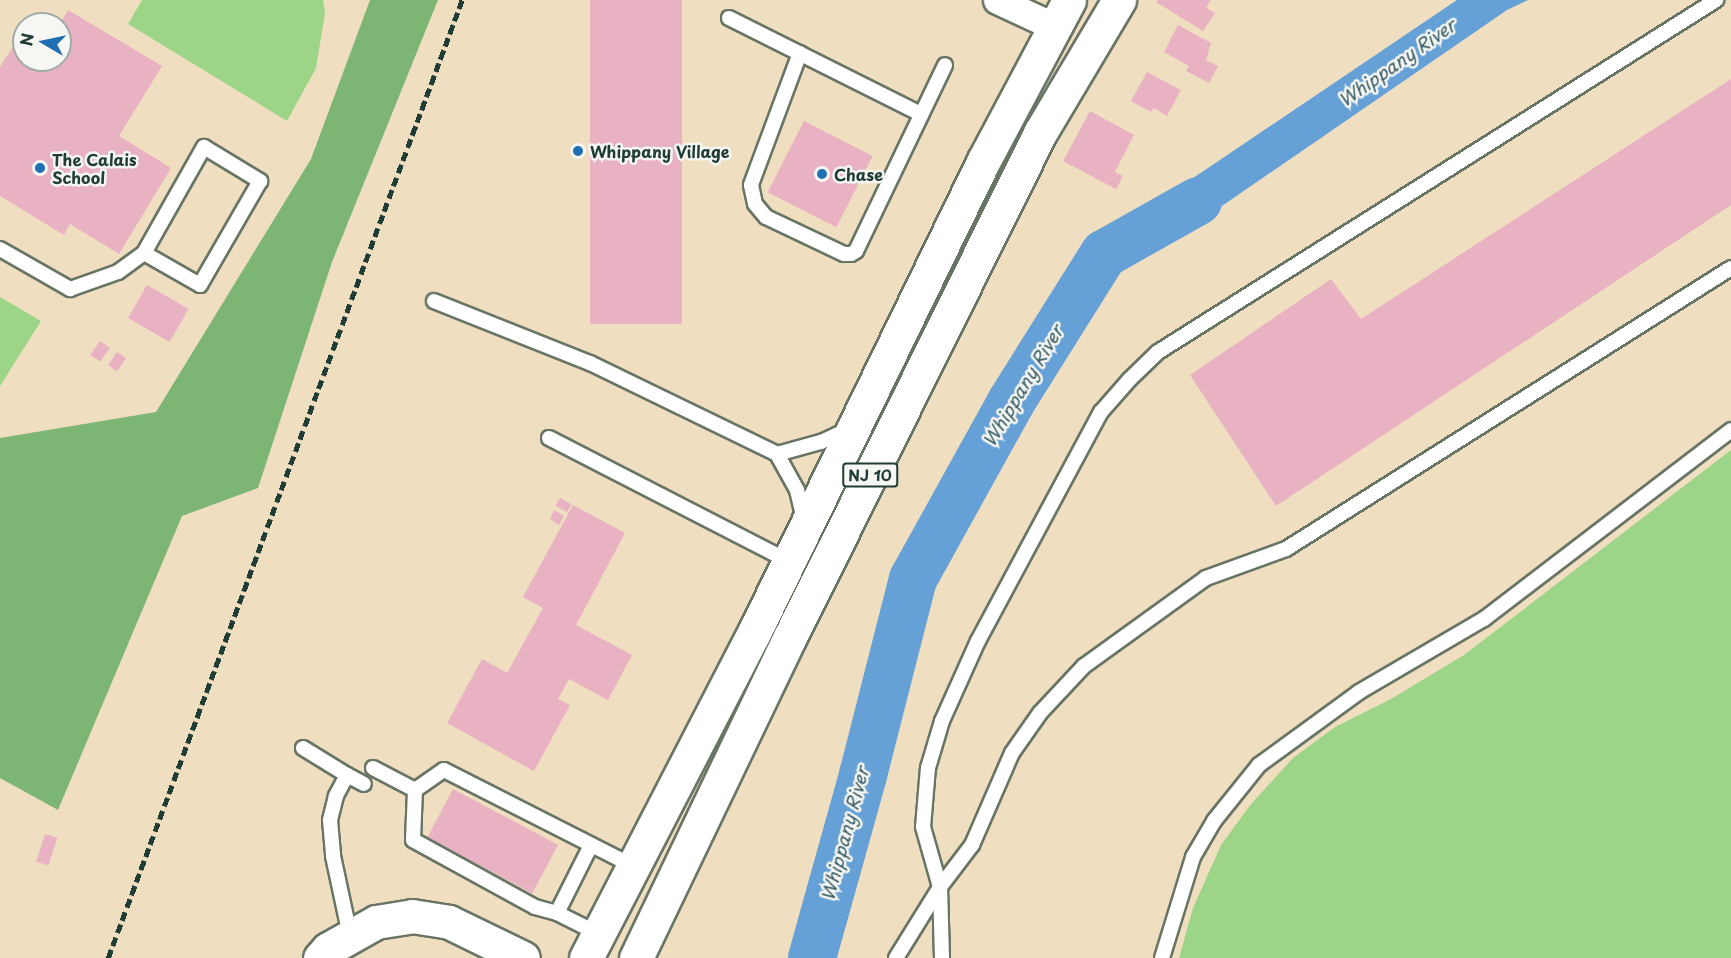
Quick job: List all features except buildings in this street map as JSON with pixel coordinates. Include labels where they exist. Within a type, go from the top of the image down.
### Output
[{"type":"main road","name":"NJ 10","points":[[636,958],[790,637],[1035,143],[1119,0]]},
{"type":"main road","name":"NJ 10","points":[[593,946],[1061,13]]},
{"type":"main road","points":[[320,958],[328,949],[350,935],[376,922],[393,918],[431,918],[449,922],[523,958]]},
{"type":"street","points":[[997,0],[1061,13]]},
{"type":"lane","points":[[942,958],[940,887],[923,826],[928,768],[942,721],[978,641],[1031,538],[1101,412],[1158,352],[1716,0]]},
{"type":"lane","points":[[729,18],[921,114]]},
{"type":"lane","points":[[800,53],[751,185],[755,204],[766,217],[844,254],[856,251],[945,65]]},
{"type":"lane","points":[[0,249],[70,289],[118,272],[144,253],[204,147],[260,181],[200,285],[144,253]]},
{"type":"lane","points":[[896,958],[940,887],[972,845],[1012,753],[1040,713],[1084,666],[1206,578],[1286,549],[1731,268]]},
{"type":"lane","points":[[434,301],[590,363],[777,454],[797,490],[804,525]]},
{"type":"lane","points":[[777,454],[821,442],[853,427]]},
{"type":"lane","points":[[1162,958],[1193,857],[1214,821],[1259,765],[1359,692],[1484,619],[1731,430]]},
{"type":"lane","points":[[549,438],[788,561]]},
{"type":"lane","points":[[303,748],[364,784]]},
{"type":"lane","points":[[373,768],[415,790]]},
{"type":"lane","points":[[415,790],[444,770],[634,866]]},
{"type":"lane","points":[[347,775],[336,796],[330,820],[333,856],[350,935]]},
{"type":"lane","points":[[415,790],[413,840],[535,907],[557,913],[593,946]]},
{"type":"lane","points":[[557,913],[591,845]]},
{"type":"green space","points":[[142,0],[323,0],[325,13],[316,68],[287,121],[128,24]]},
{"type":"green space","points":[[370,0],[438,0],[332,262],[258,488],[182,516],[58,810],[0,778],[0,438],[156,412],[311,159]]},
{"type":"green space","points":[[0,297],[41,321],[0,386]]},
{"type":"green space","points":[[1731,450],[1731,958],[1179,958],[1193,908],[1221,845],[1251,804],[1293,758],[1335,727],[1391,699],[1464,655]]},
{"type":"water","points":[[1457,0],[1528,0],[1507,10],[1152,254],[1131,220]]},
{"type":"waterway","name":"Whippany River","points":[[812,958],[863,775],[913,579],[1011,402],[1104,254],[1198,201]]},
{"type":"railway","points":[[108,958],[462,0]]},
{"type":"place","name":"Whippany Village","points":[[578,151]]},
{"type":"place","name":"The Calais School","points":[[40,168]]},
{"type":"place","name":"Chase","points":[[822,174]]}]
